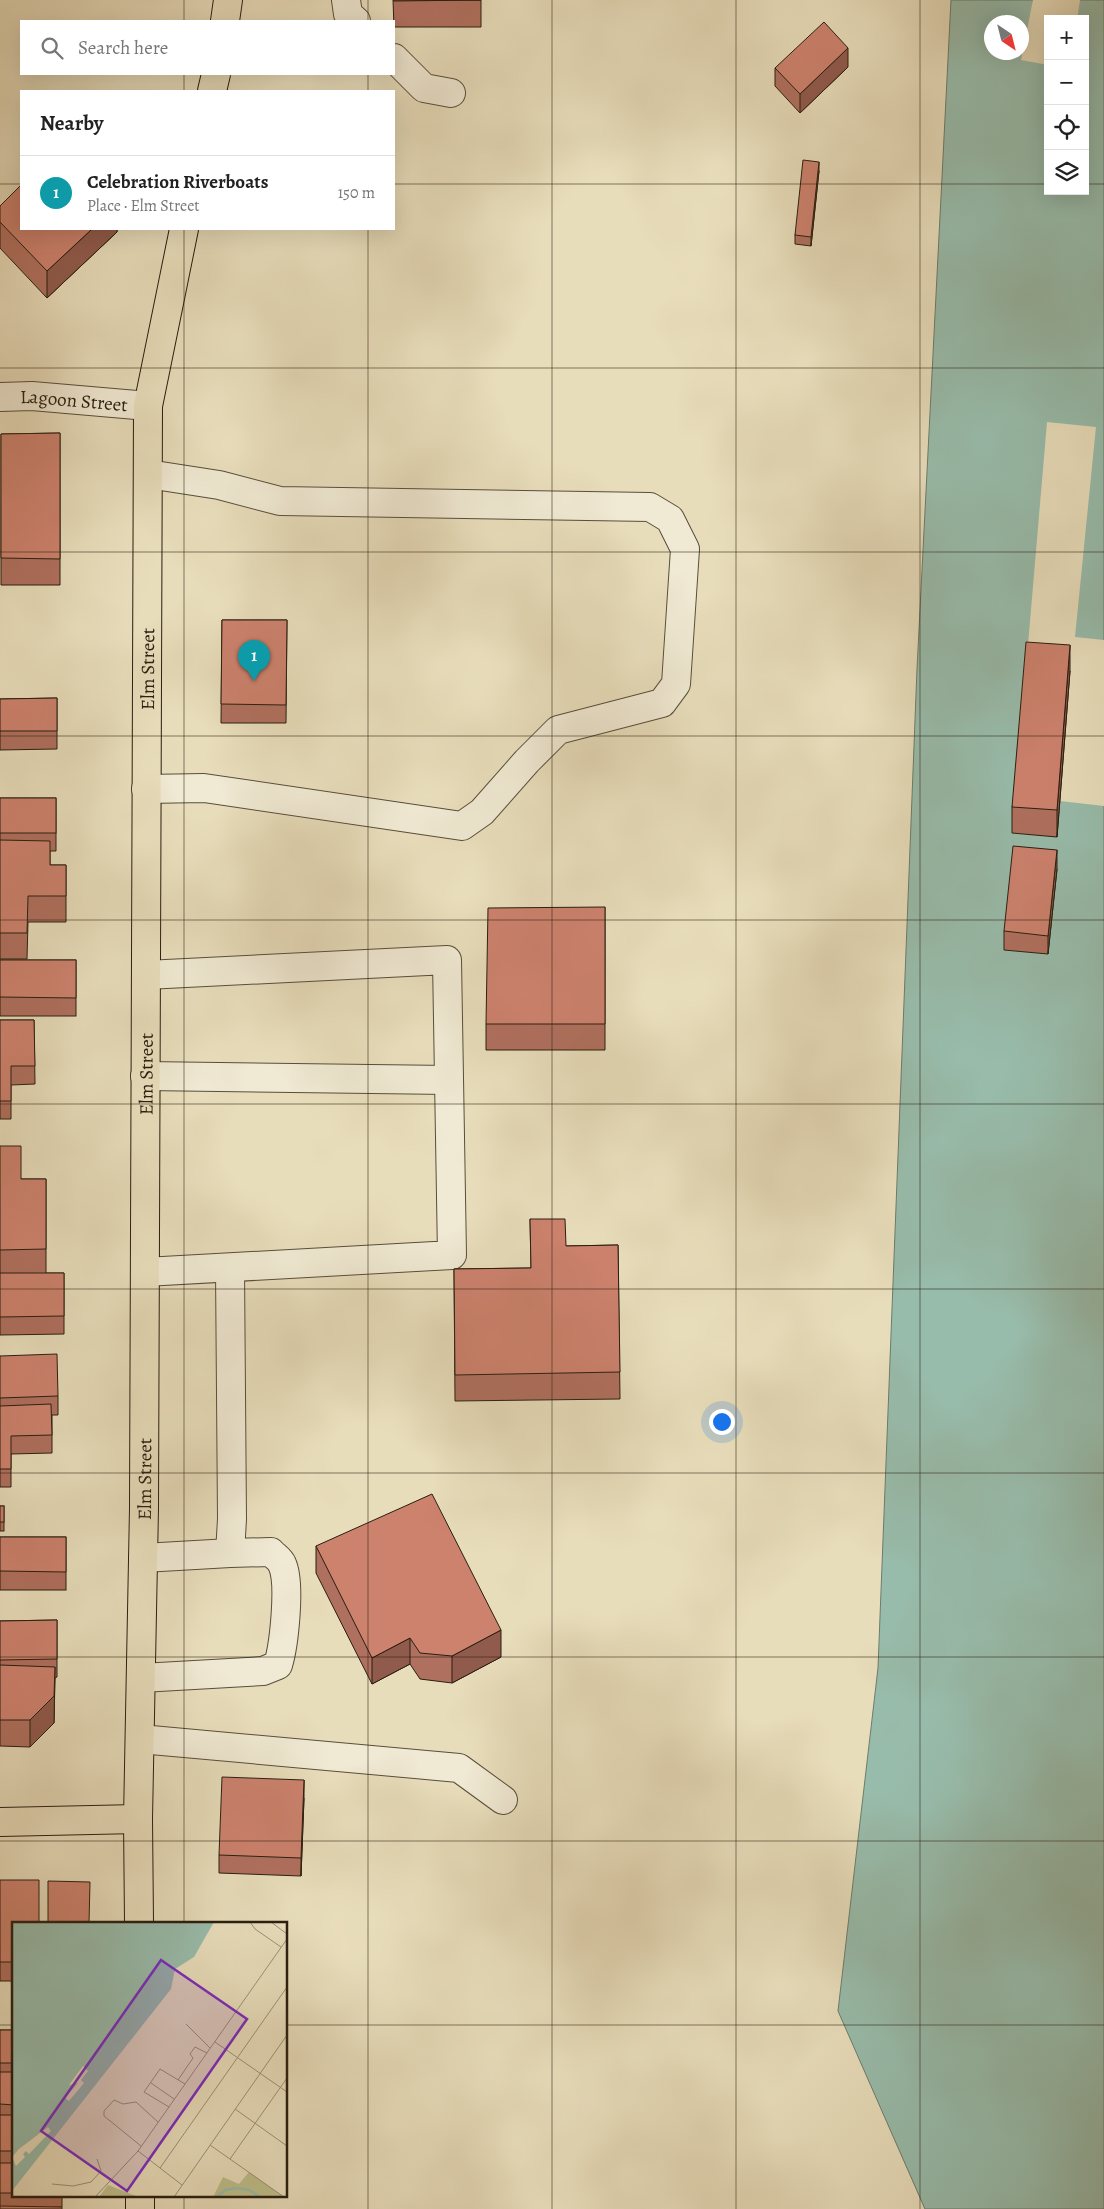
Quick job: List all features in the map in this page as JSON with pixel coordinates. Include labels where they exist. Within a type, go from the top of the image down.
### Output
[{"type":"main road","points":[[225,20],[228,0]]},
{"type":"main road","points":[[212,90],[216,75]]},
{"type":"main road","name":"Elm Street","points":[[139,1922],[138,1819],[143,1558],[148,406],[184,230]]},
{"type":"main road","points":[[0,1822],[138,1819]]},
{"type":"main road","points":[[140,2196],[140,2209]]},
{"type":"street","points":[[346,0],[348,14],[355,20]]},
{"type":"street","points":[[395,59],[424,88],[451,93]]},
{"type":"street","name":"Lagoon Street","points":[[0,397],[32,396],[148,406]]},
{"type":"street","points":[[146,788],[204,788],[462,826],[482,812],[527,761],[558,730],[662,703],[676,684],[685,548],[670,519],[650,507],[280,501],[219,485],[148,474]]},
{"type":"street","points":[[144,1272],[452,1255],[447,960],[146,975]]},
{"type":"street","points":[[145,1076],[449,1080]]},
{"type":"street","points":[[230,1268],[232,1519],[230,1553]]},
{"type":"street","points":[[141,1678],[263,1671],[278,1665],[282,1651],[286,1582],[281,1562],[270,1552],[143,1558]]},
{"type":"street","points":[[140,1739],[459,1768],[503,1800]]},
{"type":"shaded area","points":[[951,0],[1104,0],[1104,2209],[925,2209],[838,2011],[878,1668],[917,669]]},
{"type":"pier","points":[[1033,0],[1080,0],[1078,15],[1044,15],[1044,64],[1021,60],[1029,60],[1029,20]]},
{"type":"pier","points":[[1047,422],[1096,427],[1075,637],[1104,640],[1104,806],[1060,801],[1026,668]]},
{"type":"building","points":[[394,0],[481,0],[394,1]]},
{"type":"building","points":[[824,22],[848,48],[800,94],[775,68]]},
{"type":"building","points":[[803,160],[819,162],[811,237],[795,235]]},
{"type":"building","points":[[20,186],[20,230],[91,230],[47,271],[0,222],[0,206]]},
{"type":"building","points":[[60,433],[60,559],[1,558],[1,434]]},
{"type":"building","points":[[222,620],[287,620],[286,705],[221,704]]},
{"type":"building","points":[[1026,642],[1070,645],[1057,810],[1012,807]]},
{"type":"building","points":[[57,698],[57,731],[0,731],[0,699]]},
{"type":"building","points":[[0,798],[56,798],[56,833],[0,833]]},
{"type":"building","points":[[0,840],[50,841],[50,865],[66,865],[66,896],[28,896],[27,933],[0,933]]},
{"type":"building","points":[[1013,846],[1057,850],[1048,936],[1004,931]]},
{"type":"building","points":[[605,907],[605,1024],[486,1024],[488,908]]},
{"type":"building","points":[[0,960],[76,960],[76,998],[0,997]]},
{"type":"building","points":[[0,1020],[34,1020],[35,1066],[11,1066],[11,1101],[0,1101]]},
{"type":"building","points":[[0,1146],[21,1146],[21,1179],[46,1179],[46,1249],[0,1250]]},
{"type":"building","points":[[530,1219],[565,1219],[566,1246],[618,1245],[620,1372],[455,1375],[454,1269],[531,1268]]},
{"type":"building","points":[[0,1273],[64,1273],[64,1316],[0,1317]]},
{"type":"building","points":[[57,1354],[58,1396],[0,1398],[0,1356]]},
{"type":"building","points":[[51,1404],[52,1435],[11,1436],[11,1469],[0,1469],[0,1406]]},
{"type":"building","points":[[432,1494],[501,1630],[452,1656],[420,1653],[410,1638],[372,1658],[316,1546]]},
{"type":"building","points":[[0,1506],[4,1506],[4,1522],[0,1522]]},
{"type":"building","points":[[0,1537],[66,1537],[66,1572],[0,1571]]},
{"type":"building","points":[[57,1620],[57,1659],[0,1660],[0,1621]]},
{"type":"building","points":[[0,1665],[55,1667],[54,1696],[30,1720],[0,1720]]},
{"type":"building","points":[[222,1777],[304,1780],[301,1858],[219,1855]]},
{"type":"building","points":[[0,1880],[39,1880],[39,1922],[12,1922],[12,1962],[0,1962]]},
{"type":"building","points":[[48,1881],[90,1882],[89,1922],[48,1922]]},
{"type":"building","points":[[0,2030],[12,2030],[12,2063],[0,2063]]},
{"type":"building","points":[[0,2072],[12,2072],[12,2105],[0,2104]]},
{"type":"building","points":[[0,2115],[12,2115],[12,2151],[0,2151]]},
{"type":"building","points":[[0,2163],[12,2163],[12,2193],[0,2193]]},
{"type":"building","points":[[0,2206],[62,2207],[62,2209],[0,2209]]},
{"type":"place","name":"Celebration Riverboats","points":[[254,681]]}]
